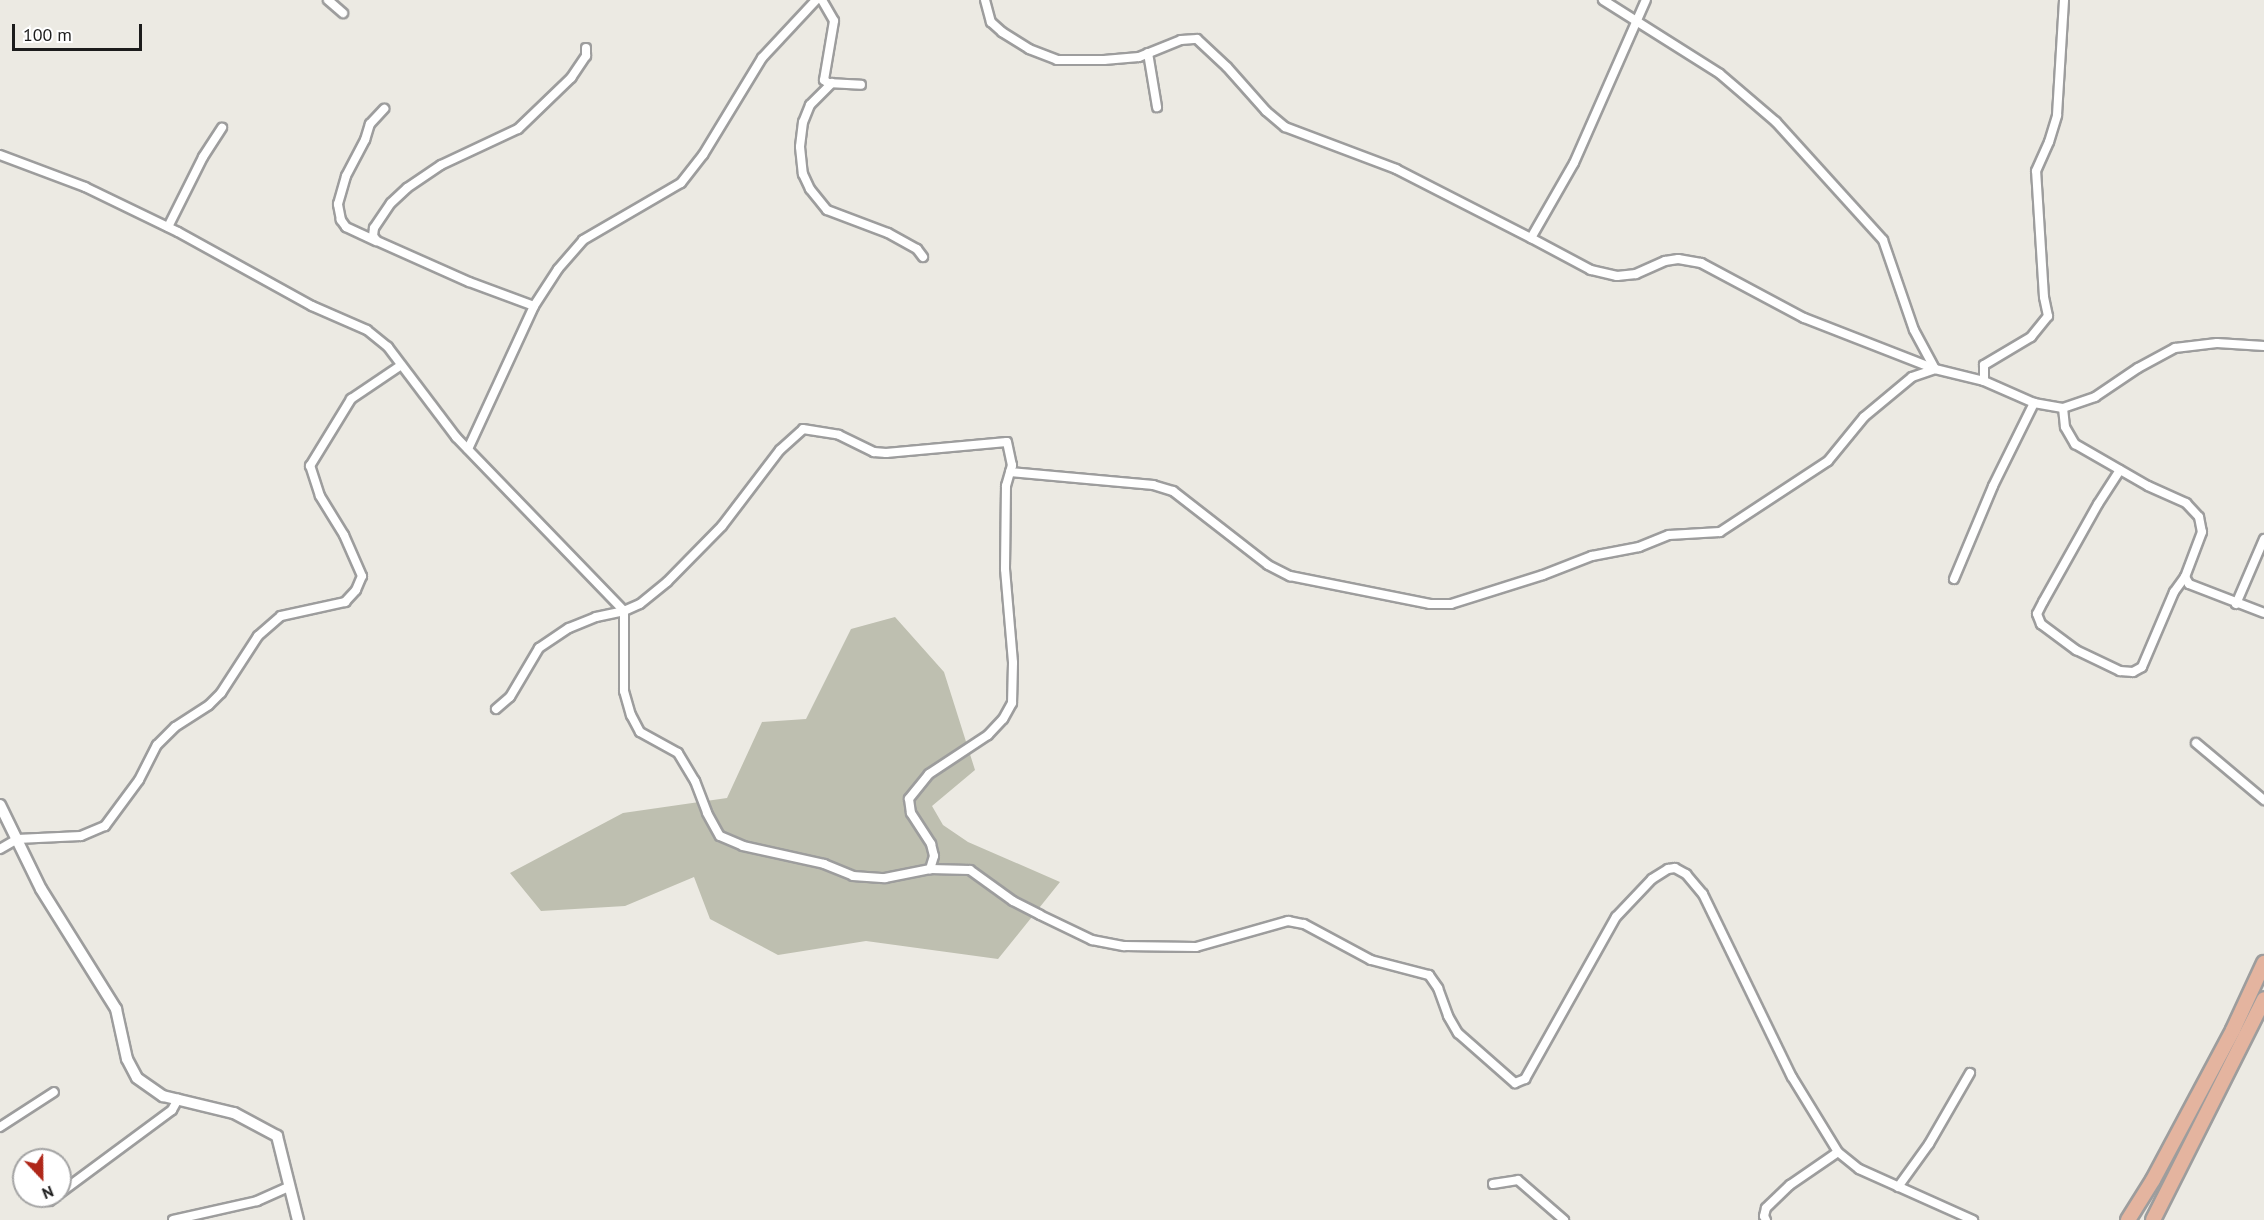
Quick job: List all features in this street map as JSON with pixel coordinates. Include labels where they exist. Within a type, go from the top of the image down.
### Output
[{"type":"highway","points":[[2128,1220],[2153,1180],[2228,1040],[2264,963]]},
{"type":"highway","points":[[2153,1220],[2264,999]]},
{"type":"street","points":[[328,0],[343,13]]},
{"type":"street","points":[[468,449],[534,306],[558,269],[583,240],[681,183],[704,155],[762,58],[816,0]]},
{"type":"street","points":[[822,0],[834,21],[824,80],[832,83],[861,84]]},
{"type":"street","points":[[984,0],[991,22],[1002,32],[1040,54],[1057,60],[1139,57],[1181,40],[1197,39],[1227,67],[1266,111],[1285,127],[1396,169],[1591,270],[1617,276],[1636,274],[1665,261],[1678,259],[1701,263],[1804,318],[1935,369],[1984,381],[2034,403],[2063,408],[2095,397],[2138,368],[2175,348],[2217,343],[2264,346]]},
{"type":"street","points":[[1603,0],[1720,74],[1776,122],[1883,240],[1914,330],[1935,369]]},
{"type":"street","points":[[1531,238],[1574,163],[1646,0]]},
{"type":"street","points":[[1984,381],[1984,365],[2031,337],[2048,316],[2044,297],[2036,171],[2049,142],[2056,115],[2064,0]]},
{"type":"street","points":[[376,241],[373,236],[374,228],[391,203],[407,188],[441,165],[518,129],[571,78],[586,56],[586,48]]},
{"type":"street","points":[[1148,53],[1157,107]]},
{"type":"street","points":[[832,83],[810,105],[802,122],[800,147],[802,174],[810,189],[827,210],[888,232],[917,249],[923,257]]},
{"type":"street","points":[[384,110],[370,124],[365,140],[346,176],[338,204],[341,220],[346,227],[469,282],[534,306]]},
{"type":"street","points":[[168,227],[203,157],[222,128]]},
{"type":"street","points":[[0,155],[85,187],[168,227],[260,279],[367,330],[388,347],[400,366],[468,449],[624,611],[624,691],[631,715],[640,732],[678,753],[695,781],[707,813],[720,837],[743,846],[824,864],[853,876],[885,879],[930,869],[970,870],[1013,901],[1040,915],[1092,940],[1125,946],[1196,947],[1288,921],[1304,924],[1371,960],[1429,975],[1438,988],[1448,1016],[1458,1033],[1515,1083],[1525,1079],[1616,917],[1652,879],[1668,869],[1675,868],[1686,874],[1702,894],[1792,1077],[1838,1152],[1859,1169],[1973,1220]]},
{"type":"street","points":[[0,849],[17,839],[81,836],[105,826],[138,780],[157,745],[176,727],[209,705],[221,693],[258,636],[281,616],[345,603],[356,590],[362,576],[345,535],[320,496],[310,466],[351,399],[400,366]]},
{"type":"street","points":[[1010,472],[1153,485],[1173,491],[1268,565],[1290,576],[1430,604],[1451,604],[1543,575],[1592,556],[1639,547],[1669,535],[1720,532],[1828,461],[1864,417],[1912,377],[1935,369]]},
{"type":"street","points":[[1954,579],[1993,486],[2034,403]]},
{"type":"street","points":[[2063,408],[2065,427],[2075,444],[2162,493],[2186,502],[2199,517],[2202,532],[2185,577],[2175,592],[2142,667],[2133,672],[2120,671],[2076,650],[2041,624],[2037,614],[2098,504],[2120,470]]},
{"type":"street","points":[[496,709],[510,697],[539,648],[569,628],[640,604],[667,582],[714,534],[780,450],[803,429],[839,435],[874,452],[886,453],[1007,442],[1012,465],[1006,486],[1005,569],[1013,663],[1012,703],[1003,719],[988,735],[929,774],[909,799],[911,813],[931,844],[934,856],[930,869]]},
{"type":"street","points":[[2236,604],[2264,539]]},
{"type":"street","points":[[2185,577],[2189,584],[2264,613]]},
{"type":"street","points":[[2196,742],[2264,800]]},
{"type":"street","points":[[0,806],[40,888],[117,1009],[127,1059],[137,1078],[163,1096],[234,1113],[277,1136],[298,1220]]},
{"type":"street","points":[[1898,1187],[1929,1144],[1970,1073]]},
{"type":"street","points":[[0,1128],[54,1092]]},
{"type":"street","points":[[72,1185],[172,1110],[178,1099]]},
{"type":"street","points":[[1766,1220],[1766,1208],[1790,1185],[1838,1152]]},
{"type":"street","points":[[1493,1184],[1518,1180],[1564,1220]]},
{"type":"street","points":[[173,1220],[257,1201],[290,1187]]},
{"type":"shaded area","points":[[895,617],[944,672],[975,770],[932,806],[943,825],[968,842],[1060,882],[998,959],[866,941],[778,955],[710,919],[694,877],[625,906],[541,911],[510,873],[623,813],[727,798],[762,722],[806,719],[851,629]]}]
